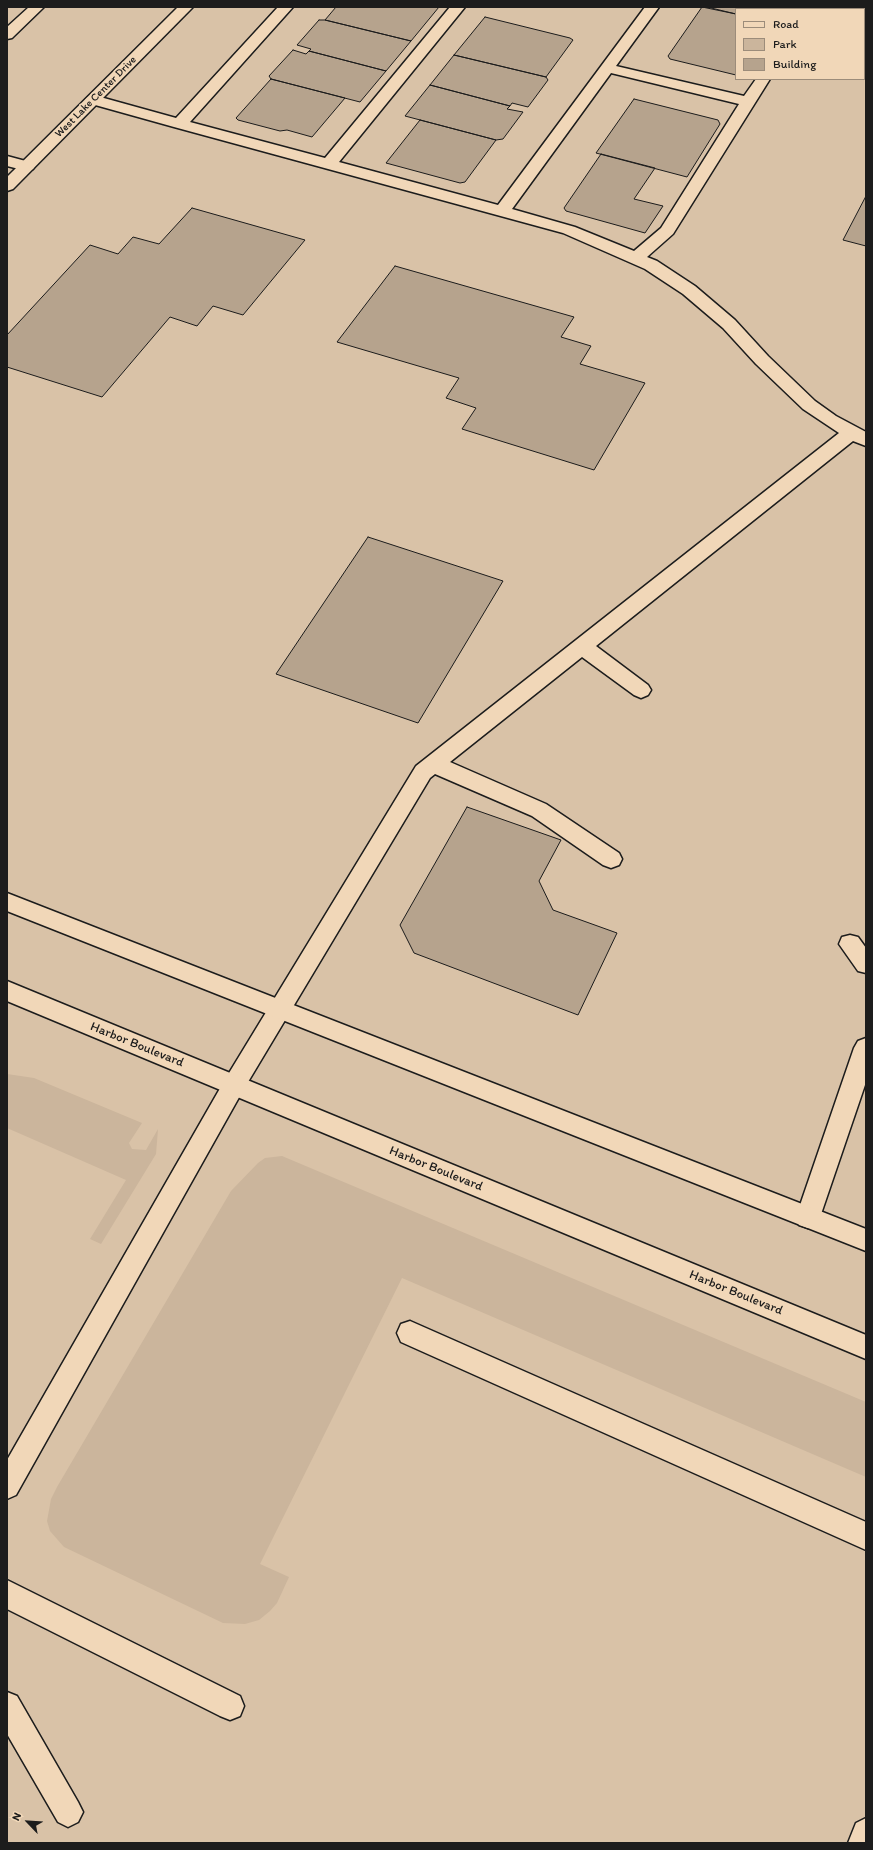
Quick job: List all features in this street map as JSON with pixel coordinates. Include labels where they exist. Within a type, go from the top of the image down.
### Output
[{"type":"main road","points":[[7,35],[37,7]]},
{"type":"main road","name":"West Lake Center Drive","points":[[7,186],[186,7]]},
{"type":"main road","points":[[179,124],[286,7]]},
{"type":"main road","points":[[329,164],[458,7]]},
{"type":"main road","points":[[502,211],[652,7]]},
{"type":"main road","points":[[607,68],[749,102]]},
{"type":"main road","points":[[636,258],[667,231],[762,80]]},
{"type":"main road","points":[[7,1486],[234,1085],[422,772],[582,646],[859,437],[809,405],[762,360],[729,324],[690,290],[651,265],[636,258],[569,230],[93,100]]},
{"type":"main road","points":[[7,161],[27,166]]},
{"type":"main road","points":[[582,646],[641,690]]},
{"type":"main road","points":[[433,764],[539,810],[611,859]]},
{"type":"main road","points":[[7,902],[866,1240]]},
{"type":"main road","points":[[850,944],[866,964]]},
{"type":"main road","name":"Harbor Boulevard","points":[[7,991],[866,1347]]},
{"type":"main road","points":[[808,1217],[866,1048]]},
{"type":"main road","points":[[410,1333],[866,1536]]},
{"type":"main road","points":[[7,1594],[230,1706]]},
{"type":"main road","points":[[7,1706],[68,1812]]},
{"type":"main road","points":[[863,1843],[866,1833]]},
{"type":"shaded area","points":[[7,7],[866,7],[866,1843],[7,1843]]},
{"type":"green space","points":[[7,1074],[34,1078],[142,1123],[129,1143],[132,1149],[146,1150],[158,1129],[156,1154],[101,1244],[90,1239],[126,1180],[7,1128]]},
{"type":"green space","points":[[282,1156],[866,1402],[866,1477],[402,1278],[260,1564],[289,1577],[277,1603],[259,1620],[245,1624],[223,1623],[64,1547],[50,1531],[47,1521],[51,1499],[57,1487],[231,1191],[258,1163],[265,1158]]},
{"type":"building","points":[[336,7],[439,7],[411,41],[325,20]]},
{"type":"building","points":[[702,7],[735,14],[735,75],[670,59],[668,56]]},
{"type":"building","points":[[707,7],[794,7],[735,8],[735,14]]},
{"type":"building","points":[[485,17],[573,40],[546,77],[454,55]]},
{"type":"building","points":[[319,20],[325,20],[411,41],[386,71],[309,51],[311,49],[297,45]]},
{"type":"building","points":[[293,50],[306,54],[309,51],[386,71],[360,102],[271,79],[269,76]]},
{"type":"building","points":[[454,55],[546,77],[548,80],[528,107],[512,103],[510,106],[430,85]]},
{"type":"building","points":[[271,79],[345,98],[312,137],[287,130],[280,131],[238,120],[236,118]]},
{"type":"building","points":[[430,85],[510,106],[507,109],[523,112],[503,139],[496,140],[405,116]]},
{"type":"building","points":[[634,99],[718,120],[720,124],[687,177],[596,153]]},
{"type":"building","points":[[420,120],[496,140],[465,182],[460,183],[386,163]]},
{"type":"building","points":[[601,154],[655,168],[634,199],[663,206],[645,233],[566,211],[564,208]]},
{"type":"building","points":[[866,196],[866,246],[843,240]]},
{"type":"building","points":[[192,208],[305,240],[243,315],[213,306],[197,326],[170,317],[102,397],[7,367],[7,335],[90,245],[118,254],[133,237],[159,244]]},
{"type":"building","points":[[395,266],[574,317],[561,337],[591,346],[580,364],[645,383],[594,470],[462,429],[476,408],[446,398],[459,378],[337,342]]},
{"type":"building","points":[[368,537],[503,581],[418,723],[276,674]]},
{"type":"building","points":[[467,807],[561,840],[539,881],[553,910],[617,933],[578,1015],[414,953],[400,925]]}]
